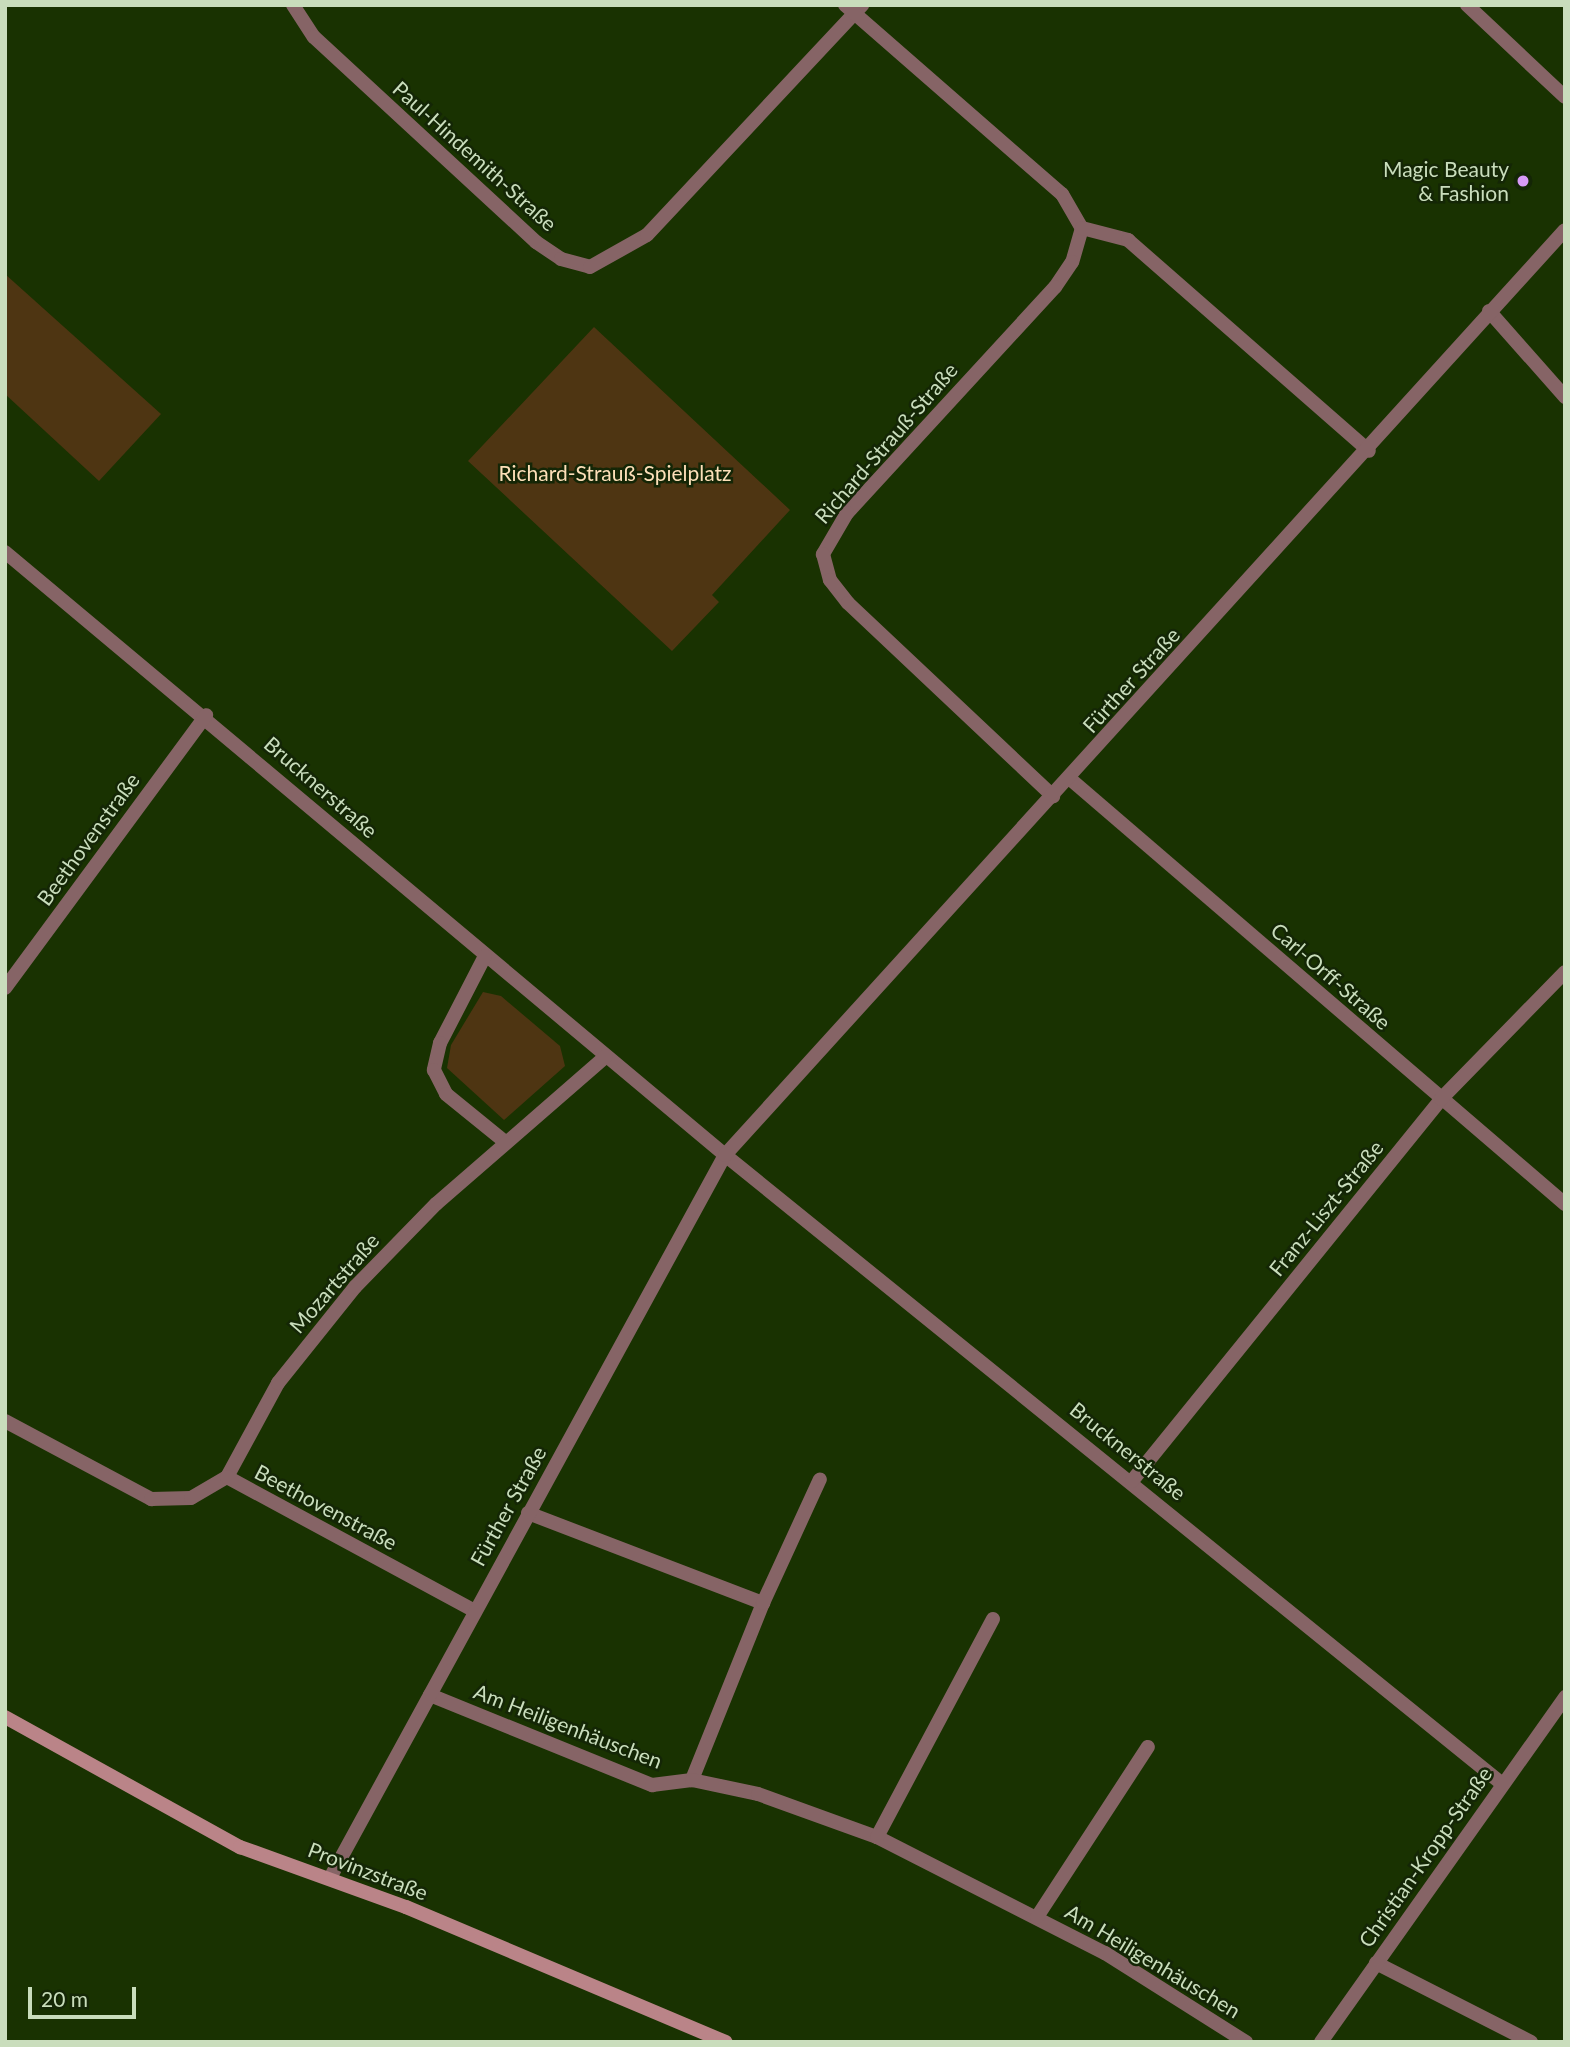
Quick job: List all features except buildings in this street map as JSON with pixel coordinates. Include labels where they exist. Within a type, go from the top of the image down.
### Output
[{"type":"street","name":"Paul-Hindemith-Straße","points":[[293,5],[314,37],[536,242],[561,259],[590,267],[647,234],[854,8]]},
{"type":"street","points":[[1467,5],[1565,97]]},
{"type":"street","points":[[854,8],[1062,194],[1082,228],[1128,240],[1369,451]]},
{"type":"street","name":"Richard-Strauß-Straße","points":[[1053,796],[848,603],[830,580],[823,554],[847,513],[1055,287],[1074,258],[1082,228]]},
{"type":"street","name":"Fürther Straße","points":[[330,1878],[725,1155],[1369,451],[1489,311],[1565,230]]},
{"type":"street","points":[[1489,311],[1565,397]]},
{"type":"street","name":"Brucknerstraße","points":[[5,552],[206,715],[485,956],[607,1056]]},
{"type":"street","name":"Beethovenstraße","points":[[5,988],[206,715]]},
{"type":"street","name":"Carl-Orff-Straße","points":[[1069,778],[1565,1205]]},
{"type":"street","points":[[485,956],[440,1043],[434,1070],[446,1094],[505,1142]]},
{"type":"street","name":"Franz-Liszt-Straße","points":[[1132,1481],[1441,1099],[1565,972]]},
{"type":"street","points":[[607,1056],[725,1155]]},
{"type":"street","name":"Mozartstraße","points":[[227,1477],[265,1405],[323,1325],[406,1233],[505,1142],[607,1056]]},
{"type":"street","name":"Brucknerstraße","points":[[725,1155],[1132,1481],[1501,1783]]},
{"type":"street","name":"Beethovenstraße","points":[[5,1421],[151,1499],[191,1498],[227,1477],[475,1611]]},
{"type":"street","points":[[692,1780],[763,1603],[820,1479]]},
{"type":"street","points":[[528,1513],[763,1603]]},
{"type":"street","points":[[877,1837],[993,1619]]},
{"type":"street","name":"Am Heiligenhäuschen","points":[[430,1695],[652,1785],[692,1780],[784,1801],[877,1837],[1037,1917],[1246,2042]]},
{"type":"street","name":"Christian-Kropp-Straße","points":[[1321,2042],[1501,1783],[1565,1697]]},
{"type":"street","name":"Provinzstraße","points":[[5,1717],[113,1771],[216,1835],[330,1878],[726,2042]]},
{"type":"street","name":"Am Heiligenhäuschen","points":[[1037,1917],[1148,1747]]},
{"type":"street","points":[[1376,1963],[1531,2042]]},
{"type":"green space","points":[[5,274],[161,414],[99,481],[5,394]]},
{"type":"green space","name":"Richard-Strauß-Spielplatz","points":[[594,327],[790,510],[712,595],[719,602],[672,651],[468,461]]},
{"type":"green space","points":[[483,992],[501,996],[560,1046],[565,1066],[504,1120],[447,1068],[451,1045]]},
{"type":"place","name":"Magic Beauty & Fashion","points":[[1523,181]]}]
